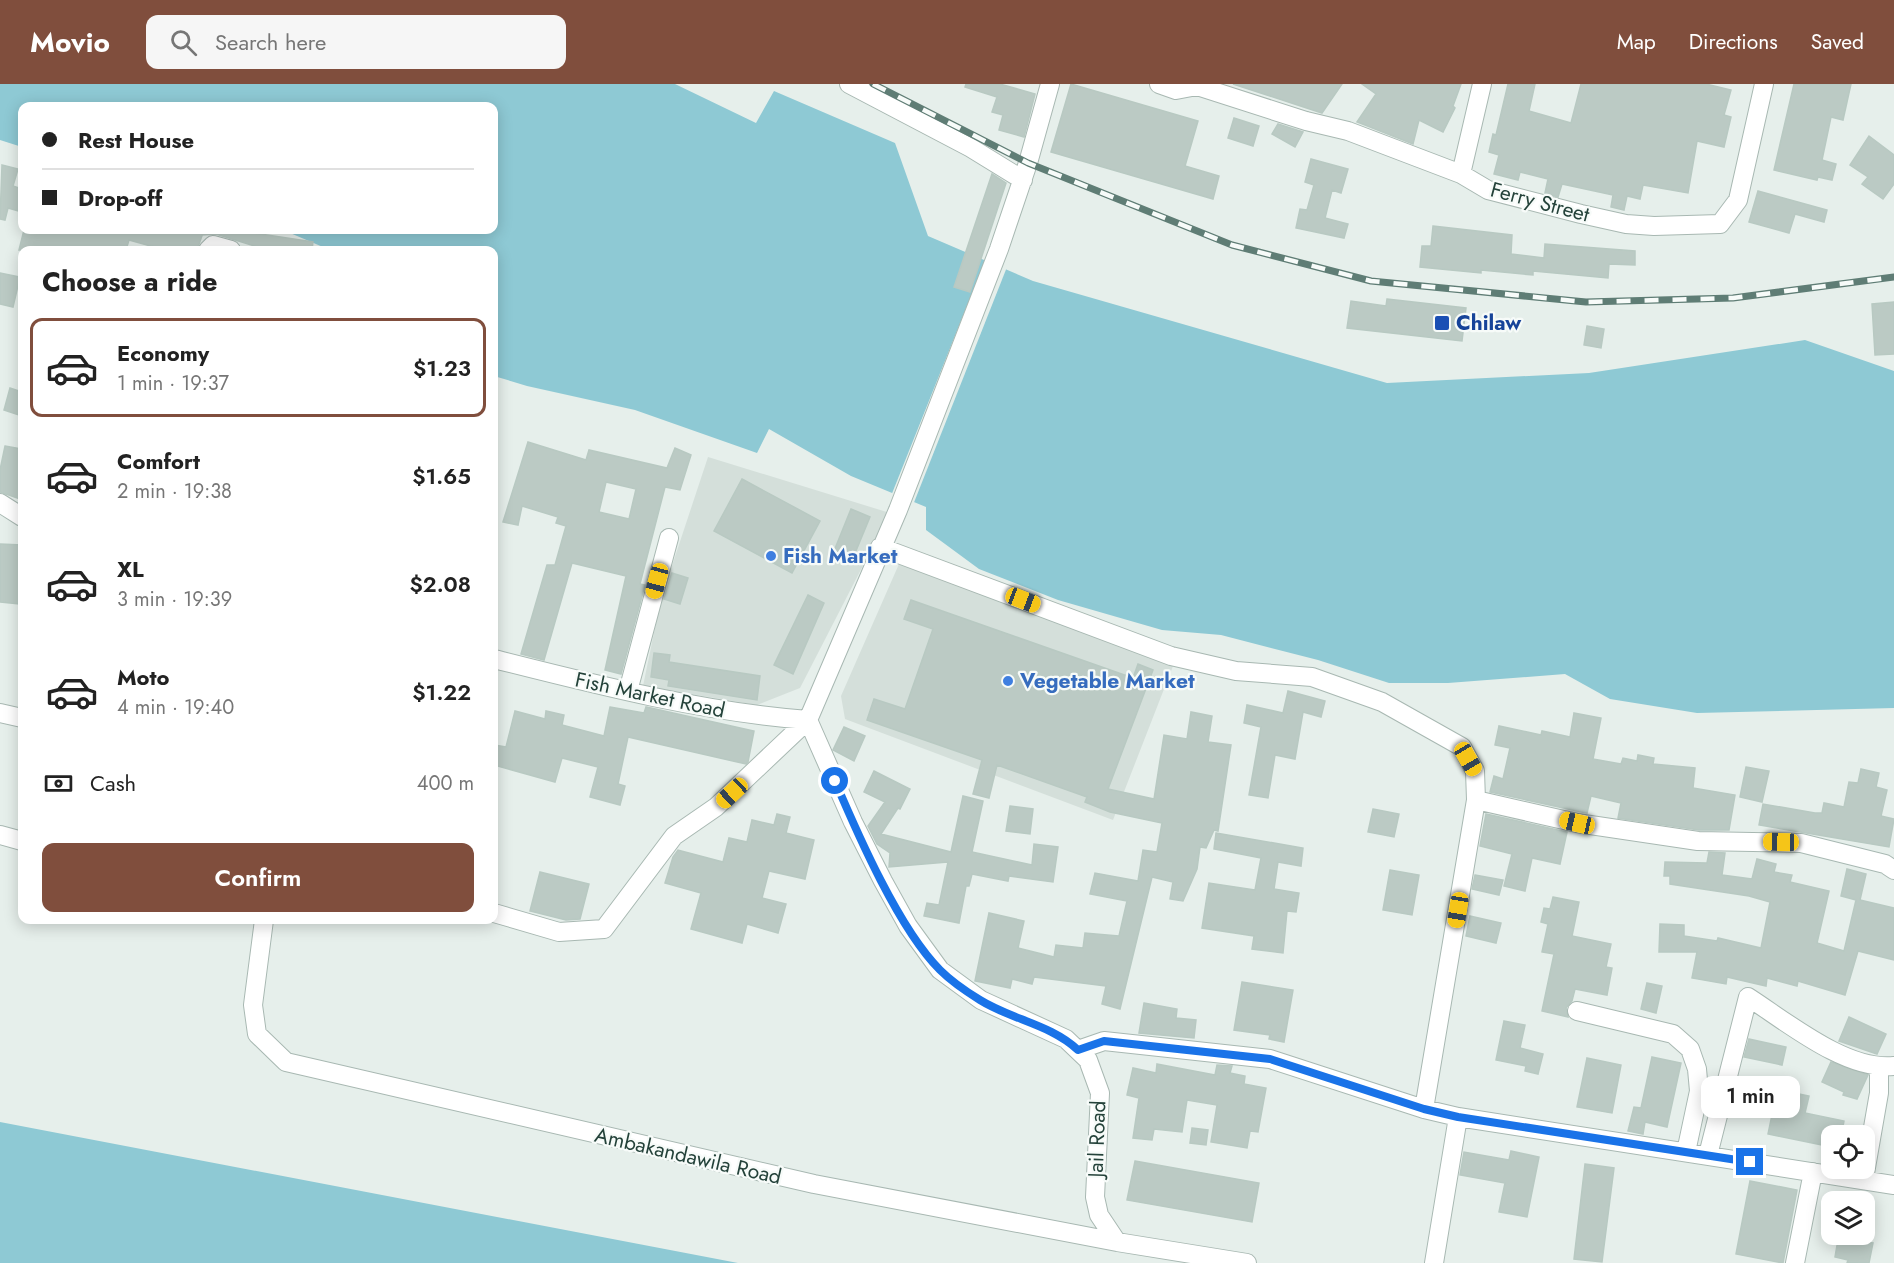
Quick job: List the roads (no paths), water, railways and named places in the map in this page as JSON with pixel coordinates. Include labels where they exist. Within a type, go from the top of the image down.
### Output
[{"type":"street","points":[[849,84],[971,148],[1023,180]]},
{"type":"street","points":[[498,914],[559,932],[604,929],[674,836],[716,807],[808,720],[880,547],[898,510],[999,249],[1023,180],[1050,84]]},
{"type":"street","name":"Ferry Street","points":[[1159,84],[1176,90],[1188,90],[1198,85],[1306,122],[1348,131],[1461,174],[1488,190],[1626,224],[1680,226],[1720,224],[1738,200],[1764,84]]},
{"type":"street","points":[[1461,174],[1482,84]]},
{"type":"street","points":[[0,503],[18,514]]},
{"type":"street","points":[[628,691],[669,538]]},
{"type":"street","points":[[880,547],[1171,656],[1236,671],[1312,677],[1382,702],[1462,747],[1475,771],[1476,800],[1424,1109]]},
{"type":"street","name":"Fish Market Road","points":[[498,660],[628,691],[750,716],[808,720]]},
{"type":"street","points":[[0,713],[18,717]]},
{"type":"street","name":"Jail Road","points":[[808,720],[853,822],[883,881],[913,934],[940,970],[981,1000],[1051,1030],[1066,1039],[1088,1060],[1100,1093],[1095,1197],[1099,1215],[1117,1242]]},
{"type":"street","points":[[1476,800],[1577,823],[1698,841],[1801,843],[1885,864],[1894,870]]},
{"type":"street","points":[[0,835],[18,840]]},
{"type":"street","name":"Ambakandawila Road","points":[[263,924],[253,1005],[257,1034],[286,1062],[814,1184],[1117,1242],[1247,1263]]},
{"type":"street","points":[[1708,1155],[1748,997],[1830,1050],[1887,1067],[1879,1093],[1873,1125]]},
{"type":"street","points":[[1578,1011],[1673,1034],[1690,1049],[1697,1069],[1699,1091],[1686,1152]]},
{"type":"street","points":[[1078,1050],[1104,1041],[1270,1059],[1424,1109],[1458,1117],[1821,1173]]},
{"type":"street","points":[[1434,1263],[1458,1117]]},
{"type":"street","points":[[1795,1263],[1813,1172]]},
{"type":"street","points":[[1864,1179],[1894,1185]]},
{"type":"water","points":[[0,84],[675,84],[756,123],[774,91],[895,143],[928,236],[1033,281],[1387,383],[1589,373],[1805,340],[1894,371],[1894,708],[1697,713],[1610,699],[1565,674],[1448,683],[1389,683],[1318,660],[1221,635],[1162,630],[1058,600],[979,569],[926,530],[926,507],[851,476],[769,429],[757,453],[635,410],[498,377],[498,246],[321,246],[292,234],[498,234],[498,102],[18,102],[18,146],[0,140]]},
{"type":"water","points":[[0,1122],[738,1263],[0,1263]]},
{"type":"railway","points":[[873,84],[1028,163],[1232,245],[1371,281],[1586,302],[1733,298],[1894,277]]},
{"type":"place","name":"Chilaw","points":[[1442,323]]},
{"type":"place","name":"Fish Market","points":[[771,556]]},
{"type":"place","name":"Vegetable Market","points":[[1008,681]]}]
